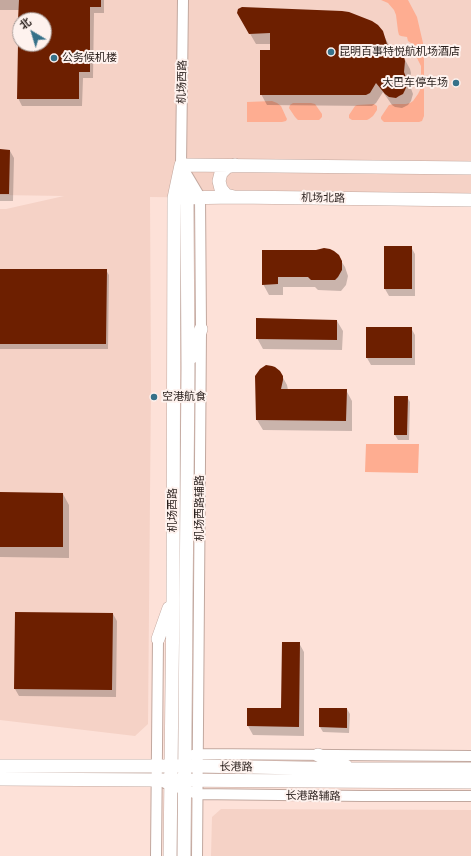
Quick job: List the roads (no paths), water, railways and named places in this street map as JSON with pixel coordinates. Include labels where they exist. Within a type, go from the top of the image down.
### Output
[{"type":"main road","points":[[181,165],[471,168]]},
{"type":"main road","name":"机场西路","points":[[181,165],[187,198],[192,761],[184,856]]},
{"type":"main road","points":[[234,197],[226,195],[221,189],[219,181],[221,173],[227,167],[235,165]]},
{"type":"main road","name":"机场北路","points":[[187,198],[234,197],[471,200]]},
{"type":"main road","name":"机场西路","points":[[170,856],[173,599],[187,198]]},
{"type":"main road","points":[[188,368],[201,329]]},
{"type":"main road","points":[[158,639],[173,599]]},
{"type":"main road","points":[[318,755],[353,769]]},
{"type":"main road","name":"长港路","points":[[0,766],[157,766],[192,761],[353,769],[471,769]]},
{"type":"main road","name":"长港路","points":[[0,779],[157,780],[191,786],[471,782]]},
{"type":"street","name":"机场西路","points":[[181,165],[183,0]]},
{"type":"street","points":[[181,165],[187,198]]},
{"type":"street","name":"机场西路辅路","points":[[187,198],[201,329],[192,761]]},
{"type":"street","points":[[156,856],[158,639]]},
{"type":"street","points":[[192,761],[318,755],[471,756]]},
{"type":"street","points":[[191,786],[197,856]]},
{"type":"street","name":"长港路辅路","points":[[191,786],[362,796],[471,796]]},
{"type":"place","name":"昆明百事特悦航机场酒店","points":[[331,52]]},
{"type":"place","name":"公务候机楼","points":[[54,58]]},
{"type":"place","name":"大巴车停车场","points":[[456,83]]},
{"type":"place","name":"空港航食","points":[[154,397]]}]
